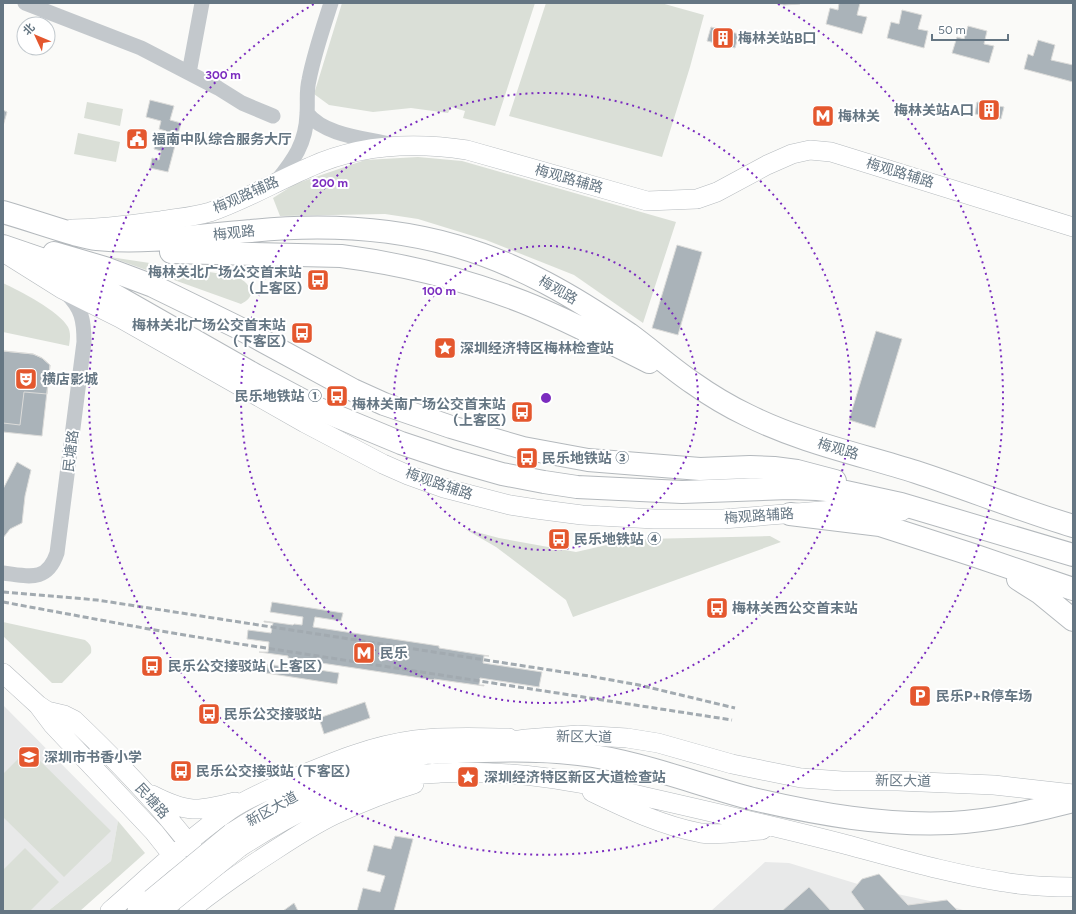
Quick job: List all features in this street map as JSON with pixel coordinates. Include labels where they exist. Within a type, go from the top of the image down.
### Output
[{"type":"highway","name":"梅观路","points":[[3,212],[94,239],[163,240],[252,230],[317,227],[376,230],[429,239],[487,255],[544,281],[571,296],[629,335],[695,385],[747,415],[828,446],[934,478],[1073,526]]},
{"type":"highway","points":[[94,239],[158,252],[341,256],[368,259],[433,273],[494,291],[555,316],[695,385]]},
{"type":"highway","points":[[3,245],[69,257],[105,268],[153,286],[237,327],[353,390],[418,416],[471,434],[523,448],[595,461],[700,469],[750,467],[797,471],[842,483],[929,513],[1073,555]]},
{"type":"highway","points":[[3,245],[41,259],[96,284],[255,375],[319,409],[401,443],[449,459],[502,474],[577,487],[682,492],[789,488],[817,489],[846,492],[901,504]]},
{"type":"highway","points":[[790,514],[880,525],[924,541],[1015,577],[1040,593],[1073,620]]},
{"type":"highway","points":[[924,541],[973,555],[1073,589]]},
{"type":"highway","points":[[432,753],[489,750],[538,750],[580,754],[611,759],[752,798],[838,816],[896,822],[924,824],[952,823],[987,819],[1036,811],[1073,801]]},
{"type":"main road","name":"梅观路辅路","points":[[58,229],[105,228],[210,212],[312,166],[346,154],[369,148],[394,146],[441,146],[467,150],[647,201],[697,199],[717,192],[766,165],[792,154],[810,150],[831,152],[1073,227]]},
{"type":"main road","name":"梅观路辅路","points":[[3,252],[62,289],[120,318],[305,423],[408,475],[444,488],[510,505],[582,515],[661,519],[723,519],[834,510],[891,510],[929,513]]},
{"type":"main road","name":"民塘路","points":[[3,673],[38,706],[53,725],[174,855],[189,880],[200,906]]},
{"type":"main road","name":"民塘路","points":[[38,706],[47,711],[64,715],[74,720],[144,792],[188,843],[196,854],[201,867],[200,906]]},
{"type":"main road","name":"新区大道","points":[[149,907],[236,840],[259,815],[335,778],[402,758],[526,739],[578,735],[627,738],[658,743],[732,764],[801,778],[842,781],[943,782],[994,785],[1073,794]]},
{"type":"main road","points":[[110,911],[188,843],[231,809],[250,798],[341,758],[370,749],[416,740],[440,738],[526,739]]},
{"type":"main road","points":[[200,906],[293,838],[333,815],[404,787],[434,778],[470,771]]},
{"type":"main road","name":"新区大道","points":[[236,840],[272,827],[337,794],[369,783],[399,777],[470,771],[532,776],[613,789],[955,873],[1005,883],[1050,887],[1073,887]]},
{"type":"main road","points":[[144,792],[168,804],[194,810],[212,808],[250,798]]},
{"type":"street","points":[[25,3],[141,48],[218,88],[242,103],[273,116]]},
{"type":"street","points":[[189,73],[202,3]]},
{"type":"street","points":[[276,182],[286,170],[300,148],[304,137],[307,113],[306,94],[309,79],[331,3]]},
{"type":"street","points":[[307,113],[313,120],[330,130],[394,146]]},
{"type":"street","name":"民塘路","points":[[3,573],[29,576],[41,574],[51,567],[57,553],[84,342],[84,326],[80,312],[73,300],[62,289]]},
{"type":"shaded area","points":[[342,3],[535,3],[495,126],[463,118],[465,111],[451,107],[448,113],[411,108],[373,112],[329,105],[314,94]]},
{"type":"shaded area","points":[[546,3],[661,3],[704,15],[690,67],[662,157],[509,116]]},
{"type":"shaded area","points":[[87,102],[123,109],[120,126],[84,118]]},
{"type":"shaded area","points":[[78,133],[120,142],[116,162],[74,154]]},
{"type":"shaded area","points":[[418,157],[462,161],[676,222],[643,323],[574,275],[486,240],[418,219],[385,214],[280,216],[273,198],[295,184],[365,160]]},
{"type":"shaded area","points":[[110,257],[229,275],[243,280],[252,292],[248,299],[241,304]]},
{"type":"shaded area","points":[[3,283],[38,302],[56,314],[68,327],[70,332],[69,346],[3,332]]},
{"type":"shaded area","points":[[465,529],[499,538],[576,552],[624,541],[645,539],[770,536],[781,542],[573,617],[566,600],[496,547]]},
{"type":"shaded area","points":[[3,622],[85,640],[90,645],[91,653],[62,683],[52,683],[3,636]]},
{"type":"shaded area","name":"深圳市书香小学","points":[[3,705],[118,821],[111,861],[48,911],[3,911]]},
{"type":"shaded area","points":[[28,749],[111,831],[64,877],[3,817],[3,774]]},
{"type":"shaded area","points":[[118,821],[145,853],[80,911],[48,911],[111,861]]},
{"type":"shaded area","points":[[25,848],[59,882],[30,911],[3,911],[3,870]]},
{"type":"shaded area","points":[[765,862],[789,863],[874,889],[944,904],[966,911],[711,911]]},
{"type":"building","points":[[775,3],[800,3],[800,4],[784,5]]},
{"type":"building","points":[[839,3],[860,3],[857,15],[867,17],[862,34],[826,24],[830,8],[838,10]]},
{"type":"building","points":[[902,10],[922,15],[918,29],[928,31],[924,48],[887,38],[891,22],[899,24]]},
{"type":"building","points":[[968,26],[987,31],[984,44],[994,46],[989,63],[952,53],[957,37],[964,39]]},
{"type":"building","name":"梅林关站B口","points":[[711,27],[739,34],[735,48],[707,41]]},
{"type":"building","points":[[1038,40],[1055,45],[1051,60],[1073,65],[1073,82],[1024,69],[1028,54],[1033,56]]},
{"type":"building","points":[[150,100],[174,106],[170,120],[181,123],[168,172],[150,168],[152,158],[159,160],[161,151],[154,149],[157,138],[164,139],[166,131],[159,129],[161,121],[146,117]]},
{"type":"building","name":"梅林关站A口","points":[[977,102],[1004,107],[1001,119],[975,114]]},
{"type":"building","points":[[3,110],[7,112],[3,126]]},
{"type":"building","points":[[677,245],[702,252],[678,335],[652,328]]},
{"type":"building","points":[[876,331],[902,339],[875,428],[849,420]]},
{"type":"building","name":"横店影城","points":[[3,351],[33,354],[42,358],[50,365],[47,394],[24,392],[20,425],[3,423]]},
{"type":"building","name":"横店影城","points":[[3,351],[33,354],[42,358],[50,365],[42,436],[3,432]]},
{"type":"building","points":[[17,462],[31,470],[25,496],[22,523],[10,529],[3,538],[3,489]]},
{"type":"building","points":[[272,602],[343,613],[341,621],[315,617],[313,627],[439,646],[439,648],[489,656],[484,656],[483,663],[542,672],[539,687],[480,678],[479,685],[484,686],[308,661],[306,668],[339,673],[337,684],[266,673],[268,664],[295,669],[296,659],[288,658],[288,656],[259,652],[268,652],[269,642],[247,639],[248,630],[271,633],[273,623],[264,621],[302,625],[303,617],[270,612]]},
{"type":"building","points":[[365,702],[370,718],[324,734],[319,718]]},
{"type":"building","points":[[395,836],[413,839],[394,911],[357,911],[363,888],[380,892],[385,876],[367,871],[374,845],[391,849]]},
{"type":"building","points":[[879,874],[908,905],[947,900],[958,911],[865,911],[851,892],[862,879]]},
{"type":"building","points":[[809,887],[831,911],[782,911]]},
{"type":"building","points":[[294,903],[298,911],[283,911]]},
{"type":"railway","points":[[3,592],[97,600],[589,676],[639,685],[735,708]]},
{"type":"railway","points":[[3,602],[227,642],[732,720]]},
{"type":"place","name":"梅林关站B口","points":[[723,38]]},
{"type":"place","name":"梅林关站A口","points":[[989,110]]},
{"type":"place","name":"梅林关","points":[[823,116]]},
{"type":"place","name":"福南中队综合服务大厅","points":[[137,139]]},
{"type":"place","name":"梅林关北广场公交首末站 (上客区)","points":[[318,280]]},
{"type":"place","name":"梅林关北广场公交首末站 (下客区)","points":[[302,333]]},
{"type":"place","name":"深圳经济特区梅林检查站","points":[[445,348]]},
{"type":"place","name":"横店影城","points":[[26,379]]},
{"type":"place","name":"民乐地铁站 ①","points":[[337,396]]},
{"type":"place","name":"梅林关南广场公交首末站 (上客区)","points":[[522,412]]},
{"type":"place","name":"民乐地铁站 ③","points":[[527,458]]},
{"type":"place","name":"民乐地铁站 ④","points":[[559,539]]},
{"type":"place","name":"梅林关西公交首末站","points":[[717,608]]},
{"type":"place","name":"民乐","points":[[364,653]]},
{"type":"place","name":"民乐公交接驳站 (上客区)","points":[[152,666]]},
{"type":"place","name":"民乐P+R停车场","points":[[920,696]]},
{"type":"place","name":"民乐公交接驳站","points":[[209,714]]},
{"type":"place","name":"深圳市书香小学","points":[[29,757]]},
{"type":"place","name":"民乐公交接驳站 (下客区)","points":[[181,771]]},
{"type":"place","name":"深圳经济特区新区大道检查站","points":[[468,777]]}]
